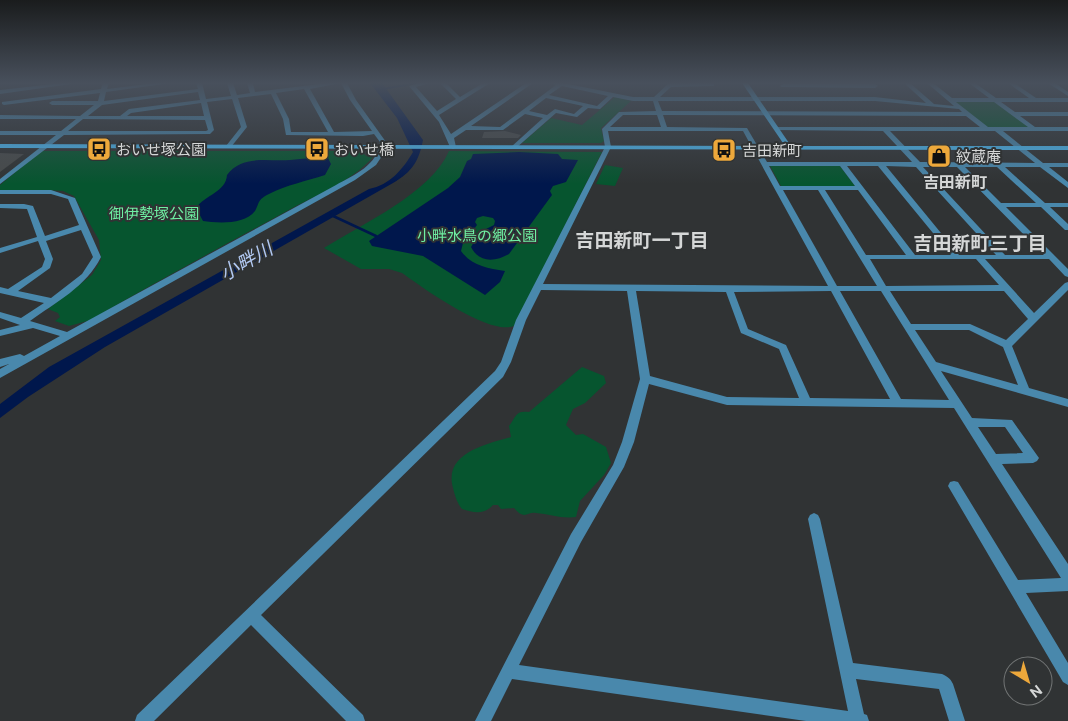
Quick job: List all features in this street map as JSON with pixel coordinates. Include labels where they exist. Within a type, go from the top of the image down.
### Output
[{"type":"street","points":[[0,117],[206,118],[211,130],[208,133],[0,133]]},
{"type":"street","points":[[229,146],[244,127],[241,117]]},
{"type":"street","points":[[285,117],[288,134],[363,134],[376,132]]},
{"type":"street","points":[[322,117],[332,134]]},
{"type":"street","points":[[365,117],[387,147]]},
{"type":"street","points":[[436,117],[451,137],[453,147]]},
{"type":"street","points":[[451,137],[481,117]]},
{"type":"street","points":[[464,128],[501,129],[518,117]]},
{"type":"street","points":[[514,147],[548,117]]},
{"type":"street","points":[[605,128],[617,117]]},
{"type":"street","points":[[661,117],[665,128]]},
{"type":"street","points":[[769,117],[789,147]]},
{"type":"street","points":[[862,117],[873,129]]},
{"type":"street","points":[[970,117],[986,129]]},
{"type":"street","points":[[1018,117],[1034,129]]},
{"type":"street","points":[[0,182],[81,118]]},
{"type":"street","points":[[605,128],[746,129],[897,402]]},
{"type":"street","points":[[143,721],[499,374],[506,362],[515,332],[608,147],[605,128]]},
{"type":"street","points":[[777,129],[1068,129]]},
{"type":"street","points":[[885,129],[920,164],[1004,258]]},
{"type":"street","points":[[997,129],[1068,186]]},
{"type":"street","points":[[0,146],[1068,148]]},
{"type":"street","points":[[0,374],[67,335],[339,187],[366,169],[387,147]]},
{"type":"street","points":[[766,164],[1068,165]]},
{"type":"street","points":[[842,164],[913,258]]},
{"type":"street","points":[[880,164],[958,258]]},
{"type":"street","points":[[959,165],[1068,274]]},
{"type":"street","points":[[999,165],[1068,228]]},
{"type":"street","points":[[779,188],[860,188]]},
{"type":"street","points":[[820,188],[1068,576]]},
{"type":"street","points":[[0,192],[51,192],[66,196],[75,202],[97,257],[94,267],[84,278],[22,322]]},
{"type":"street","points":[[999,205],[1068,205]]},
{"type":"street","points":[[0,206],[29,207],[42,239],[49,265],[10,292]]},
{"type":"street","points":[[0,251],[84,226]]},
{"type":"street","points":[[865,257],[1052,257]]},
{"type":"street","points":[[979,258],[1033,318]]},
{"type":"street","points":[[1007,346],[1068,285]]},
{"type":"street","points":[[537,287],[729,289],[1006,288]]},
{"type":"street","points":[[483,721],[576,538],[618,467],[628,442],[645,379],[631,288]]},
{"type":"street","points":[[729,289],[744,331],[783,347],[806,402]]},
{"type":"street","points":[[0,290],[50,301]]},
{"type":"street","points":[[0,316],[67,335]]},
{"type":"street","points":[[0,333],[33,324]]},
{"type":"street","points":[[909,327],[970,327],[1007,346],[1025,390]]},
{"type":"street","points":[[0,363],[33,354]]},
{"type":"street","points":[[933,365],[1068,403]]},
{"type":"street","points":[[645,379],[727,401],[957,404]]},
{"type":"street","points":[[969,422],[1008,423],[1033,458],[993,459]]},
{"type":"street","points":[[954,486],[1068,677]]},
{"type":"street","points":[[510,671],[859,721],[814,519]]},
{"type":"street","points":[[1016,587],[1068,584]]},
{"type":"street","points":[[252,616],[357,721]]},
{"type":"street","points":[[847,670],[942,682],[945,684],[957,721]]},
{"type":"green space","points":[[592,117],[614,117],[601,128],[604,141],[601,143],[522,143],[551,118],[582,125]]},
{"type":"green space","points":[[973,117],[1016,117],[1031,128],[987,128]]},
{"type":"green space","name":"御伊勢塚公園","points":[[41,151],[345,151],[362,152],[366,156],[373,157],[344,181],[91,320],[69,326],[55,321],[60,317],[58,313],[48,309],[92,275],[101,260],[99,240],[74,196],[63,191],[0,190],[0,185]]},
{"type":"green space","name":"小畔水鳥の郷公園","points":[[449,151],[602,152],[514,326],[503,327],[474,318],[440,299],[402,273],[389,269],[361,269],[324,248],[376,218],[412,194],[440,166]]},
{"type":"green space","points":[[605,165],[623,168],[615,186],[596,184]]},
{"type":"green space","points":[[770,166],[840,166],[855,186],[781,186]]},
{"type":"green space","points":[[582,367],[604,376],[606,383],[585,403],[573,409],[566,425],[576,435],[583,434],[606,447],[611,463],[604,475],[580,501],[576,517],[534,513],[524,515],[514,508],[501,509],[498,505],[493,505],[482,512],[462,509],[455,497],[453,488],[452,476],[454,466],[469,452],[511,437],[509,426],[518,413],[529,412]]},
{"type":"water","name":"小畔川","points":[[396,117],[406,117],[423,140],[417,160],[405,175],[105,347],[28,397],[0,418],[0,404],[49,367],[369,189],[390,180],[413,152]]},
{"type":"water","points":[[519,152],[558,154],[562,159],[578,160],[566,182],[553,186],[550,191],[552,195],[509,254],[498,259],[488,260],[474,252],[471,247],[480,232],[494,225],[495,221],[493,218],[483,216],[477,218],[475,222],[477,225],[463,243],[461,251],[475,263],[505,271],[500,282],[485,295],[423,256],[372,246],[369,241],[448,188],[460,177],[467,161],[471,159],[473,154]]},
{"type":"water","points":[[328,158],[331,164],[325,175],[265,196],[259,201],[255,211],[245,219],[230,222],[203,221],[196,208],[223,186],[227,175],[240,164],[256,160],[290,160]]},
{"type":"building","points":[[505,131],[521,135],[518,138],[482,138],[484,132]]},
{"type":"building","points":[[0,153],[24,154],[0,172]]},
{"type":"waterway","points":[[331,215],[376,236]]},
{"type":"place","name":"おいせ塚公園","points":[[99,149]]},
{"type":"place","name":"おいせ橋","points":[[317,149]]},
{"type":"place","name":"吉田新町","points":[[724,150]]},
{"type":"place","name":"紋蔵庵","points":[[939,156]]},
{"type":"district","name":"吉田新町","points":[[955,182]]},
{"type":"district","name":"吉田新町一丁目","points":[[642,240]]},
{"type":"district","name":"吉田新町三丁目","points":[[980,243]]}]
